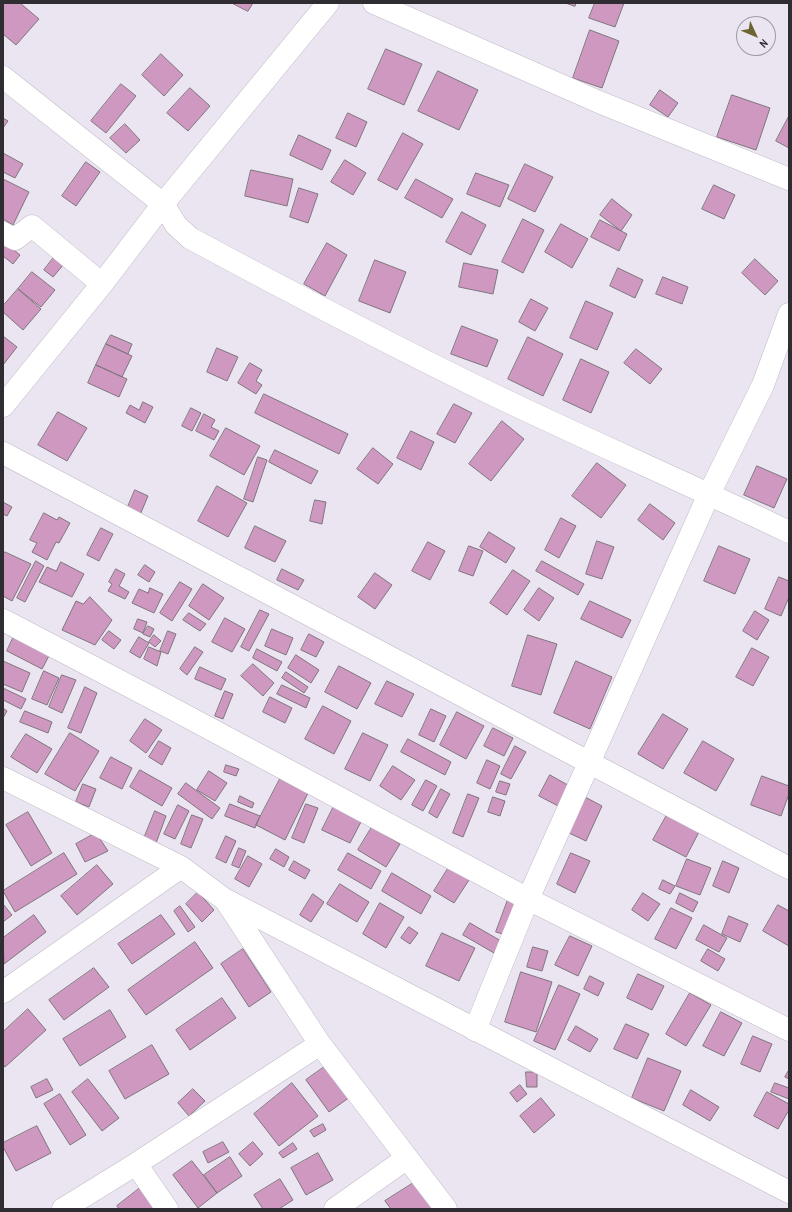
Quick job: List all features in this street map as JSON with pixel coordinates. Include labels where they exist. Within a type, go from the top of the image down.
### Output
[{"type":"street","points":[[3,406],[102,284],[163,204],[328,3]]},
{"type":"street","points":[[374,3],[599,102],[789,179]]},
{"type":"street","points":[[3,77],[163,204],[176,225],[190,238],[317,306],[494,394],[789,532]]},
{"type":"street","points":[[3,232],[15,239],[32,226],[102,284]]},
{"type":"street","points":[[475,1030],[528,899],[709,494],[763,385],[789,314]]},
{"type":"street","points":[[3,453],[789,868]]},
{"type":"street","points":[[3,620],[528,899],[789,1030]]},
{"type":"street","points":[[3,778],[180,867],[224,899],[789,1192]]},
{"type":"street","points":[[3,992],[180,867]]},
{"type":"street","points":[[224,899],[320,1044],[446,1209]]},
{"type":"street","points":[[63,1209],[136,1164],[320,1044]]},
{"type":"street","points":[[335,1209],[407,1158]]},
{"type":"street","points":[[136,1164],[167,1209]]},
{"type":"building","points":[[3,3],[20,3],[39,19],[16,45],[3,34]]},
{"type":"building","points":[[232,3],[253,3],[248,11]]},
{"type":"building","points":[[566,3],[576,3],[575,6]]},
{"type":"building","points":[[595,3],[624,3],[615,27],[589,18]]},
{"type":"building","points":[[590,30],[619,41],[602,88],[573,78]]},
{"type":"building","points":[[386,49],[422,64],[404,105],[368,89]]},
{"type":"building","points":[[161,54],[183,75],[164,96],[142,75]]},
{"type":"building","points":[[438,71],[478,90],[459,130],[418,111]]},
{"type":"building","points":[[121,84],[136,96],[106,133],[91,121]]},
{"type":"building","points":[[190,88],[210,106],[188,131],[167,113]]},
{"type":"building","points":[[660,90],[678,103],[668,117],[650,105]]},
{"type":"building","points":[[732,95],[770,108],[756,150],[717,137]]},
{"type":"building","points":[[348,113],[367,122],[356,147],[336,138]]},
{"type":"building","points":[[789,116],[789,148],[776,141]]},
{"type":"building","points":[[3,118],[8,121],[3,128]]},
{"type":"building","points":[[125,124],[140,140],[126,153],[110,138]]},
{"type":"building","points":[[403,133],[423,144],[397,190],[378,180]]},
{"type":"building","points":[[299,135],[331,150],[322,170],[290,155]]},
{"type":"building","points":[[3,153],[23,164],[15,178],[3,172]]},
{"type":"building","points":[[345,160],[366,173],[353,195],[331,182]]},
{"type":"building","points":[[86,162],[100,172],[76,206],[62,196]]},
{"type":"building","points":[[525,164],[553,177],[535,212],[508,199]]},
{"type":"building","points":[[251,170],[293,179],[287,206],[245,196]]},
{"type":"building","points":[[476,173],[509,185],[500,207],[467,194]]},
{"type":"building","points":[[3,179],[29,192],[13,225],[3,219]]},
{"type":"building","points":[[416,179],[453,199],[442,218],[405,198]]},
{"type":"building","points":[[714,185],[735,195],[724,219],[702,209]]},
{"type":"building","points":[[299,188],[318,194],[308,223],[290,217]]},
{"type":"building","points":[[612,199],[632,215],[621,231],[600,215]]},
{"type":"building","points":[[462,212],[486,225],[471,255],[446,242]]},
{"type":"building","points":[[523,219],[544,230],[523,273],[502,262]]},
{"type":"building","points":[[600,220],[627,234],[619,251],[591,237]]},
{"type":"building","points":[[561,224],[588,239],[572,268],[545,252]]},
{"type":"building","points":[[3,241],[20,255],[13,264],[3,256]]},
{"type":"building","points":[[327,243],[347,255],[325,296],[304,284]]},
{"type":"building","points":[[55,256],[64,264],[53,277],[44,270]]},
{"type":"building","points":[[755,259],[778,281],[765,295],[742,273]]},
{"type":"building","points":[[375,260],[406,272],[390,313],[359,301]]},
{"type":"building","points":[[464,263],[498,270],[493,294],[459,287]]},
{"type":"building","points":[[618,268],[643,280],[635,298],[610,286]]},
{"type":"building","points":[[32,272],[55,290],[41,307],[18,289]]},
{"type":"building","points":[[663,277],[688,287],[682,304],[656,294]]},
{"type":"building","points":[[18,289],[41,309],[23,330],[3,312],[3,306]]},
{"type":"building","points":[[531,299],[548,308],[535,331],[519,322]]},
{"type":"building","points":[[586,301],[613,313],[597,350],[570,338]]},
{"type":"building","points":[[462,326],[498,340],[487,367],[451,354]]},
{"type":"building","points":[[111,335],[132,344],[128,354],[106,344]]},
{"type":"building","points":[[3,336],[17,347],[3,365]]},
{"type":"building","points":[[528,337],[563,354],[543,396],[508,379]]},
{"type":"building","points":[[106,344],[132,356],[122,377],[96,365]]},
{"type":"building","points":[[217,348],[238,357],[227,381],[207,372]]},
{"type":"building","points":[[636,349],[662,369],[650,384],[624,363]]},
{"type":"building","points":[[581,359],[609,372],[591,413],[563,400]]},
{"type":"building","points":[[250,363],[262,370],[256,381],[262,385],[256,394],[238,383]]},
{"type":"building","points":[[96,365],[127,379],[119,397],[88,383]]},
{"type":"building","points":[[264,394],[348,434],[339,454],[255,413]]},
{"type":"building","points":[[143,402],[153,407],[145,423],[126,413],[130,405],[139,410]]},
{"type":"building","points":[[454,404],[472,413],[455,443],[437,434]]},
{"type":"building","points":[[191,408],[201,413],[192,431],[182,426]]},
{"type":"building","points":[[58,412],[87,428],[67,461],[38,445]]},
{"type":"building","points":[[204,414],[215,420],[211,427],[219,431],[214,440],[196,431]]},
{"type":"building","points":[[502,421],[524,439],[491,481],[469,464]]},
{"type":"building","points":[[226,428],[260,446],[244,475],[210,456]]},
{"type":"building","points":[[411,431],[434,442],[421,470],[397,458]]},
{"type":"building","points":[[373,448],[393,464],[378,484],[357,469]]},
{"type":"building","points":[[275,450],[318,471],[311,484],[269,462]]},
{"type":"building","points":[[258,457],[267,460],[253,502],[244,499]]},
{"type":"building","points":[[597,463],[626,485],[601,518],[572,496]]},
{"type":"building","points":[[757,466],[787,479],[774,508],[744,495]]},
{"type":"building","points":[[217,486],[247,503],[228,537],[198,521]]},
{"type":"building","points":[[135,490],[148,496],[140,515],[127,509]]},
{"type":"building","points":[[315,500],[326,502],[322,524],[310,521]]},
{"type":"building","points":[[3,502],[12,507],[7,516],[3,514]]},
{"type":"building","points":[[650,504],[675,523],[663,540],[638,520]]},
{"type":"building","points":[[44,513],[57,520],[59,517],[70,523],[59,543],[56,542],[47,560],[32,552],[37,543],[30,540]]},
{"type":"building","points":[[561,518],[576,526],[559,558],[545,550]]},
{"type":"building","points":[[255,526],[286,541],[275,562],[245,548]]},
{"type":"building","points":[[101,528],[113,534],[99,561],[87,555]]},
{"type":"building","points":[[489,532],[515,548],[506,563],[480,547]]},
{"type":"building","points":[[597,541],[614,547],[602,579],[586,574]]},
{"type":"building","points":[[428,542],[445,551],[430,580],[412,571]]},
{"type":"building","points":[[469,546],[483,551],[473,576],[459,571]]},
{"type":"building","points":[[719,546],[750,559],[735,594],[704,581]]},
{"type":"building","points":[[5,552],[31,564],[12,601],[3,596],[3,555]]},
{"type":"building","points":[[36,561],[44,566],[25,602],[17,598]]},
{"type":"building","points":[[542,561],[584,584],[578,595],[536,571]]},
{"type":"building","points":[[61,562],[84,574],[72,597],[39,582],[47,567],[56,571]]},
{"type":"building","points":[[145,565],[155,572],[149,582],[138,575]]},
{"type":"building","points":[[116,569],[125,574],[119,586],[129,592],[125,599],[108,591],[112,584],[109,582]]},
{"type":"building","points":[[282,569],[304,580],[298,590],[277,580]]},
{"type":"building","points":[[513,570],[530,581],[507,615],[490,603]]},
{"type":"building","points":[[375,573],[392,585],[375,609],[358,597]]},
{"type":"building","points":[[779,577],[789,581],[789,597],[781,616],[765,609]]},
{"type":"building","points":[[180,582],[192,589],[172,621],[160,613]]},
{"type":"building","points":[[203,584],[224,598],[209,620],[189,606]]},
{"type":"building","points":[[150,588],[163,594],[154,613],[132,603],[139,589],[148,593]]},
{"type":"building","points":[[539,588],[554,598],[539,621],[524,610]]},
{"type":"building","points":[[90,597],[112,620],[95,645],[62,630],[76,601],[83,604]]},
{"type":"building","points":[[590,601],[631,620],[622,638],[581,619]]},
{"type":"building","points":[[260,610],[269,614],[249,651],[241,647]]},
{"type":"building","points":[[755,611],[769,620],[757,640],[743,631]]},
{"type":"building","points":[[189,613],[206,624],[200,631],[183,620]]},
{"type":"building","points":[[225,618],[245,629],[232,652],[212,642]]},
{"type":"building","points":[[138,619],[147,622],[143,633],[134,629]]},
{"type":"building","points":[[148,626],[154,629],[150,637],[143,634]]},
{"type":"building","points":[[272,629],[293,638],[286,655],[265,646]]},
{"type":"building","points":[[109,631],[121,640],[114,649],[102,640]]},
{"type":"building","points":[[168,631],[176,634],[168,654],[160,651]]},
{"type":"building","points":[[15,634],[51,652],[42,669],[7,651]]},
{"type":"building","points":[[309,634],[324,642],[316,657],[301,650]]},
{"type":"building","points":[[154,635],[161,641],[155,647],[149,642]]},
{"type":"building","points":[[528,635],[557,644],[541,695],[512,686]]},
{"type":"building","points":[[139,637],[149,643],[140,658],[130,652]]},
{"type":"building","points":[[149,647],[161,652],[157,666],[144,659]]},
{"type":"building","points":[[195,647],[203,652],[187,675],[180,669]]},
{"type":"building","points":[[752,648],[769,657],[753,686],[736,677]]},
{"type":"building","points":[[257,649],[282,662],[277,671],[253,658]]},
{"type":"building","points":[[296,655],[319,670],[311,683],[288,668]]},
{"type":"building","points":[[3,661],[30,673],[22,692],[3,684]]},
{"type":"building","points":[[576,661],[612,677],[590,729],[554,713]]},
{"type":"building","points":[[253,664],[274,683],[263,696],[241,676]]},
{"type":"building","points":[[339,666],[371,683],[357,709],[325,692]]},
{"type":"building","points":[[200,667],[226,679],[221,690],[195,679]]},
{"type":"building","points":[[44,671],[59,678],[47,705],[32,699]]},
{"type":"building","points":[[286,672],[308,687],[304,693],[282,678]]},
{"type":"building","points":[[62,675],[76,680],[62,713],[49,707]]},
{"type":"building","points":[[387,681],[414,694],[402,717],[375,704]]},
{"type":"building","points":[[282,685],[310,698],[306,708],[277,694]]},
{"type":"building","points":[[85,687],[97,693],[81,733],[68,728]]},
{"type":"building","points":[[3,688],[26,699],[21,709],[3,700]]},
{"type":"building","points":[[225,691],[233,694],[223,719],[215,716]]},
{"type":"building","points":[[270,697],[292,708],[285,723],[263,712]]},
{"type":"building","points":[[323,706],[351,721],[334,754],[305,739]]},
{"type":"building","points":[[3,708],[7,711],[3,718]]},
{"type":"building","points":[[431,709],[446,716],[434,742],[419,735]]},
{"type":"building","points":[[25,711],[52,722],[48,733],[20,722]]},
{"type":"building","points":[[457,712],[484,726],[466,759],[440,745]]},
{"type":"building","points":[[663,714],[688,729],[663,769],[638,754]]},
{"type":"building","points":[[145,719],[162,730],[146,753],[130,741]]},
{"type":"building","points":[[493,728],[513,738],[504,756],[484,746]]},
{"type":"building","points":[[70,733],[99,751],[75,791],[45,774]]},
{"type":"building","points":[[363,733],[388,745],[370,781],[345,769]]},
{"type":"building","points":[[26,734],[52,749],[37,773],[11,757]]},
{"type":"building","points":[[408,739],[451,762],[445,775],[401,752]]},
{"type":"building","points":[[159,741],[171,748],[162,765],[149,757]]},
{"type":"building","points":[[703,741],[734,759],[716,791],[684,773]]},
{"type":"building","points":[[515,746],[526,752],[511,779],[501,774]]},
{"type":"building","points":[[111,757],[132,768],[122,789],[100,778]]},
{"type":"building","points":[[487,760],[500,766],[490,789],[477,783]]},
{"type":"building","points":[[226,765],[239,769],[236,776],[224,772]]},
{"type":"building","points":[[393,766],[415,780],[401,800],[380,786]]},
{"type":"building","points":[[140,770],[172,788],[162,806],[130,787]]},
{"type":"building","points":[[209,771],[227,783],[215,801],[197,790]]},
{"type":"building","points":[[550,775],[573,788],[562,808],[539,796]]},
{"type":"building","points":[[762,776],[789,786],[789,794],[781,816],[751,805]]},
{"type":"building","points":[[280,779],[308,793],[285,840],[256,825]]},
{"type":"building","points":[[426,780],[437,786],[423,811],[412,805]]},
{"type":"building","points":[[500,781],[510,784],[506,795],[496,792]]},
{"type":"building","points":[[186,783],[220,808],[212,819],[178,794]]},
{"type":"building","points":[[83,784],[96,789],[89,807],[76,802]]},
{"type":"building","points":[[441,789],[450,794],[437,818],[429,813]]},
{"type":"building","points":[[468,794],[479,798],[463,837],[453,833]]},
{"type":"building","points":[[240,796],[254,803],[252,808],[238,802]]},
{"type":"building","points":[[493,797],[505,801],[500,816],[488,812]]},
{"type":"building","points":[[585,797],[602,806],[586,841],[569,833]]},
{"type":"building","points":[[230,804],[260,816],[255,828],[225,816]]},
{"type":"building","points":[[306,804],[318,808],[304,843],[292,838]]},
{"type":"building","points":[[178,805],[189,811],[175,839],[164,834]]},
{"type":"building","points":[[334,806],[362,820],[350,843],[322,830]]},
{"type":"building","points":[[155,811],[166,816],[155,846],[143,841]]},
{"type":"building","points":[[28,812],[52,853],[31,866],[6,825]]},
{"type":"building","points":[[192,815],[203,819],[191,848],[181,844]]},
{"type":"building","points":[[667,815],[699,832],[686,857],[653,840]]},
{"type":"building","points":[[372,827],[400,844],[386,867],[358,850]]},
{"type":"building","points":[[96,833],[108,851],[85,862],[76,844]]},
{"type":"building","points":[[226,836],[236,841],[226,863],[216,858]]},
{"type":"building","points":[[239,848],[246,851],[239,868],[232,865]]},
{"type":"building","points":[[276,849],[289,857],[284,867],[270,859]]},
{"type":"building","points":[[64,853],[77,874],[15,912],[3,891]]},
{"type":"building","points":[[348,853],[381,871],[371,889],[338,870]]},
{"type":"building","points":[[571,853],[590,861],[575,893],[557,884]]},
{"type":"building","points":[[248,856],[262,864],[249,887],[235,879]]},
{"type":"building","points":[[687,859],[711,868],[700,895],[676,886]]},
{"type":"building","points":[[294,861],[310,870],[305,879],[289,870]]},
{"type":"building","points":[[723,861],[739,868],[729,893],[713,886]]},
{"type":"building","points":[[97,865],[113,884],[77,915],[61,896]]},
{"type":"building","points":[[449,867],[469,880],[454,903],[434,891]]},
{"type":"building","points":[[392,873],[431,896],[421,914],[382,891]]},
{"type":"building","points":[[663,880],[675,886],[670,894],[659,889]]},
{"type":"building","points":[[340,884],[369,902],[357,922],[327,904]]},
{"type":"building","points":[[198,892],[214,910],[202,922],[186,904]]},
{"type":"building","points":[[643,893],[660,904],[648,921],[632,910]]},
{"type":"building","points":[[680,893],[698,902],[693,912],[676,903]]},
{"type":"building","points":[[313,894],[324,902],[311,922],[300,915]]},
{"type":"building","points":[[509,897],[521,901],[509,936],[496,932]]},
{"type":"building","points":[[380,903],[404,917],[386,948],[363,934]]},
{"type":"building","points":[[3,904],[12,915],[3,922]]},
{"type":"building","points":[[778,905],[789,911],[789,946],[763,931]]},
{"type":"building","points":[[180,906],[195,927],[188,932],[174,911]]},
{"type":"building","points":[[671,908],[692,918],[676,949],[655,939]]},
{"type":"building","points":[[34,915],[46,932],[4,964],[3,938]]},
{"type":"building","points":[[161,915],[175,934],[132,964],[118,944]]},
{"type":"building","points":[[729,916],[748,924],[740,942],[722,934]]},
{"type":"building","points":[[470,923],[501,941],[494,953],[463,935]]},
{"type":"building","points":[[704,925],[727,938],[719,952],[696,940]]},
{"type":"building","points":[[409,927],[418,933],[410,944],[401,938]]},
{"type":"building","points":[[442,933],[475,948],[459,981],[426,966]]},
{"type":"building","points":[[570,936],[592,946],[578,976],[555,965]]},
{"type":"building","points":[[195,942],[213,968],[146,1015],[128,990]]},
{"type":"building","points":[[533,947],[548,951],[542,971],[527,967]]},
{"type":"building","points":[[243,949],[271,992],[249,1007],[221,964]]},
{"type":"building","points":[[708,949],[725,959],[718,971],[701,961]]},
{"type":"building","points":[[94,968],[109,987],[64,1020],[49,1000]]},
{"type":"building","points":[[521,972],[552,982],[536,1032],[505,1022]]},
{"type":"building","points":[[638,974],[664,986],[652,1010],[627,998]]},
{"type":"building","points":[[590,976],[604,983],[598,996],[584,989]]},
{"type":"building","points":[[559,985],[580,994],[555,1050],[534,1041]]},
{"type":"building","points":[[690,993],[711,1005],[686,1046],[666,1034]]},
{"type":"building","points":[[222,998],[236,1018],[190,1050],[176,1030]]},
{"type":"building","points":[[28,1009],[46,1030],[5,1067],[3,1064],[3,1032]]},
{"type":"building","points":[[110,1010],[126,1037],[80,1066],[63,1039]]},
{"type":"building","points":[[721,1012],[742,1023],[724,1056],[703,1046]]},
{"type":"building","points":[[626,1024],[649,1034],[637,1059],[614,1049]]},
{"type":"building","points":[[576,1026],[598,1039],[590,1052],[568,1040]]},
{"type":"building","points":[[753,1036],[772,1044],[760,1072],[741,1064]]},
{"type":"building","points":[[152,1045],[169,1074],[125,1099],[109,1071]]},
{"type":"building","points":[[648,1058],[681,1071],[664,1111],[632,1098]]},
{"type":"building","points":[[327,1065],[350,1097],[329,1112],[306,1080]]},
{"type":"building","points":[[789,1070],[789,1079],[785,1077]]},
{"type":"building","points":[[526,1072],[537,1072],[537,1087],[527,1087]]},
{"type":"building","points":[[47,1079],[53,1090],[36,1098],[31,1087]]},
{"type":"building","points":[[88,1079],[119,1118],[102,1131],[72,1092]]},
{"type":"building","points":[[292,1083],[318,1116],[279,1146],[254,1114]]},
{"type":"building","points":[[775,1083],[789,1088],[789,1099],[771,1092]]},
{"type":"building","points":[[520,1085],[527,1094],[517,1102],[510,1093]]},
{"type":"building","points":[[193,1089],[205,1101],[189,1116],[178,1103]]},
{"type":"building","points":[[691,1090],[719,1107],[710,1121],[683,1105]]},
{"type":"building","points":[[767,1092],[789,1104],[789,1110],[778,1129],[754,1116]]},
{"type":"building","points":[[60,1094],[86,1135],[70,1145],[44,1104]]},
{"type":"building","points":[[541,1098],[555,1115],[534,1133],[520,1116]]},
{"type":"building","points":[[323,1124],[326,1130],[314,1137],[310,1131]]},
{"type":"building","points":[[37,1126],[51,1153],[16,1171],[3,1147],[3,1143]]},
{"type":"building","points":[[223,1142],[229,1152],[208,1163],[203,1152]]},
{"type":"building","points":[[253,1142],[263,1154],[250,1166],[239,1154]]},
{"type":"building","points":[[293,1143],[297,1149],[283,1158],[279,1153]]},
{"type":"building","points":[[318,1153],[333,1180],[306,1195],[291,1168]]},
{"type":"building","points":[[230,1157],[242,1176],[217,1193],[204,1175]]},
{"type":"building","points":[[192,1161],[217,1193],[198,1208],[173,1175]]},
{"type":"building","points":[[280,1179],[293,1200],[279,1209],[263,1209],[254,1195]]},
{"type":"building","points":[[415,1182],[432,1208],[391,1209],[385,1201]]},
{"type":"building","points":[[140,1188],[155,1207],[153,1209],[119,1209],[117,1206]]}]
